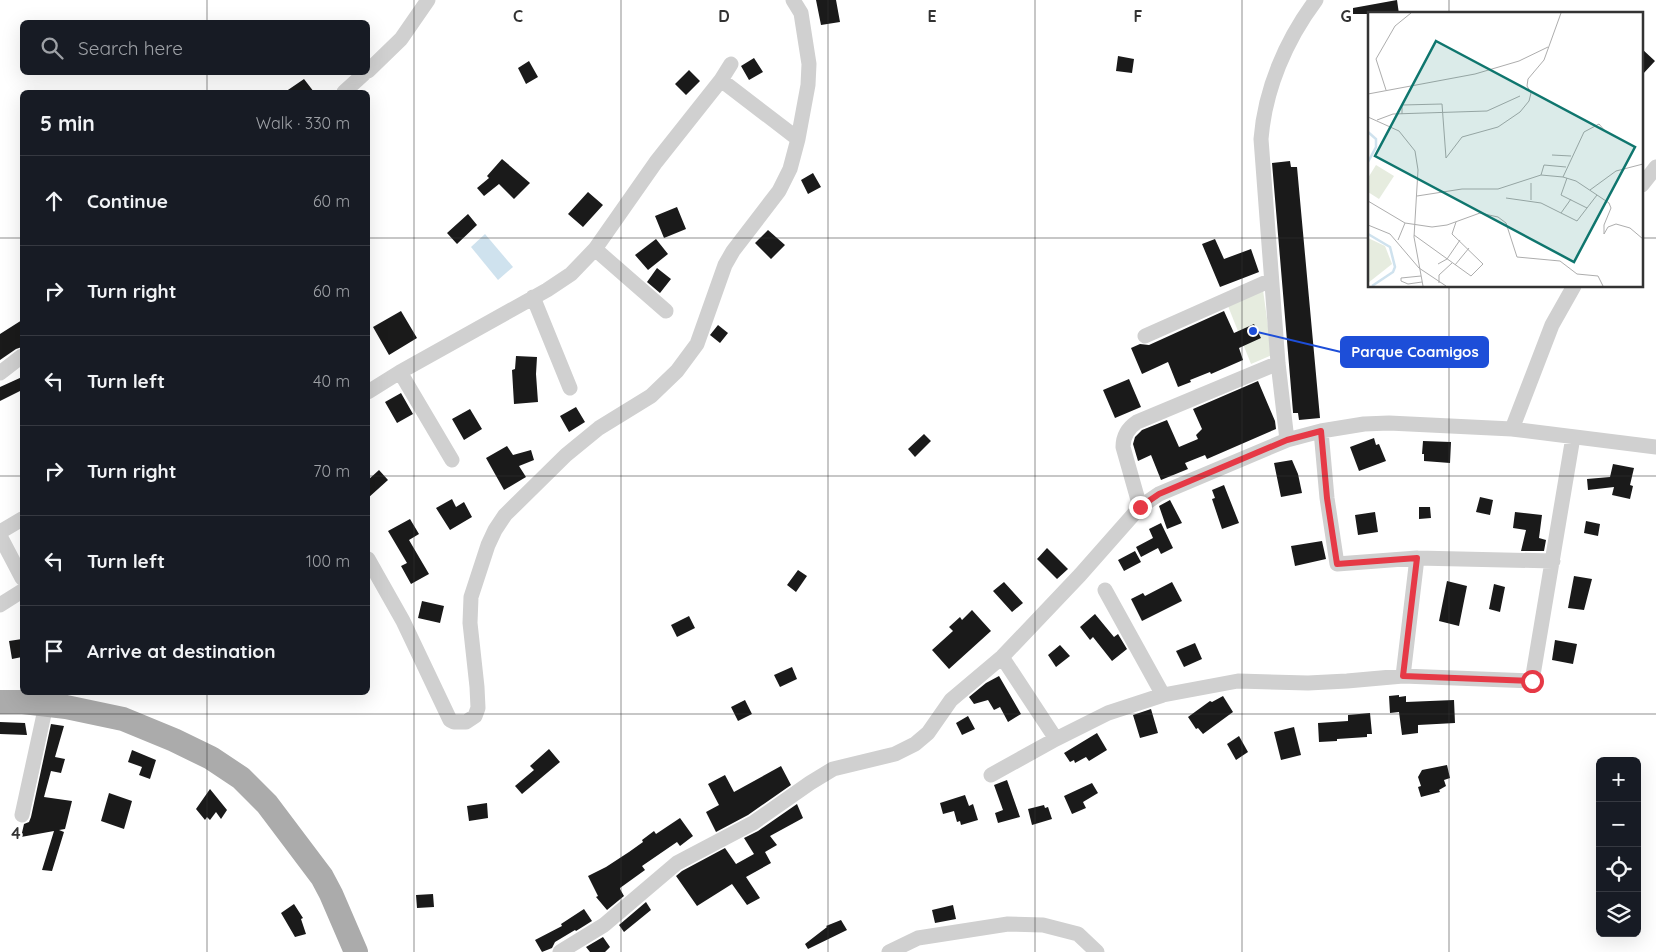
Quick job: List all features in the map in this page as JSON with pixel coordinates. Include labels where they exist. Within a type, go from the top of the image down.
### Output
[{"type":"main road","points":[[0,702],[66,707],[123,719],[211,758],[241,778],[267,804],[322,877],[356,952]]},
{"type":"street","points":[[370,69],[400,39],[428,0]]},
{"type":"street","points":[[370,563],[403,621],[450,720],[458,723],[470,720],[475,716],[478,708],[470,623],[471,597],[488,545],[495,530],[505,514],[566,455],[599,428],[651,396],[678,371],[697,344],[718,280],[729,258],[779,191],[790,168],[798,139],[808,85],[809,64],[800,13],[793,0]]},
{"type":"street","points":[[1287,440],[1271,280],[1261,149],[1262,127],[1278,66],[1293,35],[1316,0]]},
{"type":"street","points":[[370,391],[571,274],[594,249],[656,162],[721,80],[731,64]]},
{"type":"street","points":[[346,90],[364,75]]},
{"type":"street","points":[[721,80],[798,139]]},
{"type":"street","points":[[1644,183],[1656,167]]},
{"type":"street","points":[[594,249],[666,310]]},
{"type":"street","points":[[1145,336],[1271,280]]},
{"type":"street","points":[[1512,429],[1552,325],[1573,288]]},
{"type":"street","points":[[533,297],[570,388]]},
{"type":"street","points":[[0,373],[20,358]]},
{"type":"street","points":[[1140,507],[1123,447],[1123,441],[1129,428],[1137,422],[1278,363]]},
{"type":"street","points":[[400,372],[452,460]]},
{"type":"street","points":[[560,952],[604,925],[677,863],[753,823],[810,782],[833,769],[895,754],[915,744],[932,728],[951,700],[1002,657],[1080,575],[1140,507],[1159,494],[1287,440],[1321,431],[1364,424],[1390,423],[1512,429],[1656,447]]},
{"type":"street","points":[[1321,431],[1327,498],[1337,564],[1417,558],[1553,561]]},
{"type":"street","points":[[991,775],[1056,739],[1108,714],[1163,696],[1238,681],[1308,683],[1403,676],[1532,681],[1573,437]]},
{"type":"street","points":[[0,532],[20,520]]},
{"type":"street","points":[[0,536],[20,574]]},
{"type":"street","points":[[1403,676],[1417,558]]},
{"type":"street","points":[[1105,590],[1163,696]]},
{"type":"street","points":[[0,605],[20,592]]},
{"type":"street","points":[[1002,657],[1056,739]]},
{"type":"street","points":[[22,815],[46,705]]},
{"type":"street","points":[[888,952],[918,938],[1008,924],[1043,925],[1078,934],[1097,952]]},
{"type":"shaded area","points":[[1263,290],[1272,355],[1251,364],[1228,306]]},
{"type":"water","points":[[485,234],[513,267],[498,280],[471,247]]},
{"type":"building","points":[[816,0],[836,0],[840,22],[821,25]]},
{"type":"building","points":[[1397,0],[1399,12],[1353,14],[1353,8]]},
{"type":"building","points":[[1644,51],[1655,61],[1644,73]]},
{"type":"building","points":[[1118,56],[1134,59],[1132,73],[1116,71]]},
{"type":"building","points":[[754,58],[763,72],[749,80],[741,66]]},
{"type":"building","points":[[529,61],[538,77],[526,84],[518,68]]},
{"type":"building","points":[[689,70],[700,81],[686,95],[675,84]]},
{"type":"building","points":[[304,79],[312,90],[288,90]]},
{"type":"building","points":[[502,159],[530,183],[514,199],[499,184],[484,196],[477,188],[489,178],[487,176]]},
{"type":"building","points":[[1290,161],[1291,167],[1297,167],[1320,418],[1299,420],[1298,413],[1293,413],[1272,163]]},
{"type":"building","points":[[813,173],[821,187],[808,194],[801,180]]},
{"type":"building","points":[[588,192],[603,205],[583,227],[568,214]]},
{"type":"building","points":[[677,207],[686,229],[664,238],[655,216]]},
{"type":"building","points":[[468,214],[477,225],[457,244],[447,233]]},
{"type":"building","points":[[768,230],[785,245],[771,259],[755,243]]},
{"type":"building","points":[[656,239],[668,254],[648,270],[635,255]]},
{"type":"building","points":[[1215,239],[1224,259],[1251,249],[1259,272],[1220,287],[1202,244]]},
{"type":"building","points":[[657,268],[671,279],[660,293],[647,282]]},
{"type":"building","points":[[401,311],[417,338],[389,355],[373,327]]},
{"type":"building","points":[[1224,311],[1234,333],[1254,324],[1261,338],[1239,348],[1243,360],[1211,374],[1210,372],[1190,380],[1191,382],[1178,387],[1168,362],[1142,374],[1131,348],[1140,344],[1149,345]]},
{"type":"building","points":[[20,321],[20,348],[0,360],[0,334]]},
{"type":"building","points":[[718,325],[728,333],[720,343],[710,335]]},
{"type":"building","points":[[516,356],[537,357],[538,402],[514,404],[512,370],[515,369]]},
{"type":"building","points":[[20,378],[20,391],[0,401],[0,387]]},
{"type":"building","points":[[1129,379],[1141,407],[1115,418],[1103,390]]},
{"type":"building","points":[[1258,381],[1275,421],[1276,429],[1207,459],[1205,455],[1185,463],[1188,469],[1161,480],[1151,455],[1138,461],[1133,444],[1135,437],[1142,430],[1167,420],[1179,447],[1198,439],[1196,435],[1202,429],[1193,409]]},
{"type":"building","points":[[401,393],[413,414],[397,423],[385,402]]},
{"type":"building","points":[[576,407],[585,422],[569,432],[560,416]]},
{"type":"building","points":[[470,409],[482,429],[464,440],[452,419]]},
{"type":"building","points":[[924,434],[931,441],[915,457],[908,449]]},
{"type":"building","points":[[1374,438],[1376,445],[1379,444],[1386,461],[1359,471],[1350,447]]},
{"type":"building","points":[[1423,441],[1451,442],[1450,463],[1424,461],[1424,454],[1422,454]]},
{"type":"building","points":[[507,446],[513,455],[531,450],[534,460],[519,466],[526,477],[504,490],[486,458]]},
{"type":"building","points":[[1292,460],[1298,474],[1302,493],[1281,497],[1274,463]]},
{"type":"building","points":[[1613,464],[1634,468],[1630,485],[1633,486],[1630,499],[1612,495],[1614,487],[1588,490],[1587,479],[1610,477]]},
{"type":"building","points":[[379,470],[388,480],[370,496],[370,478]]},
{"type":"building","points":[[1224,485],[1239,523],[1222,529],[1212,499],[1215,498],[1212,490]]},
{"type":"building","points":[[1480,497],[1493,500],[1490,515],[1476,512]]},
{"type":"building","points":[[452,499],[456,507],[464,502],[472,517],[450,530],[436,508]]},
{"type":"building","points":[[1170,500],[1182,523],[1167,529],[1159,506]]},
{"type":"building","points":[[1419,507],[1430,507],[1431,518],[1419,519]]},
{"type":"building","points":[[1375,512],[1378,532],[1358,535],[1355,515]]},
{"type":"building","points":[[1515,512],[1542,515],[1539,538],[1546,540],[1544,551],[1521,551],[1526,530],[1513,528]]},
{"type":"building","points":[[410,519],[419,534],[409,540],[429,574],[411,584],[401,566],[407,563],[388,531]]},
{"type":"building","points":[[1586,521],[1600,524],[1598,536],[1584,533]]},
{"type":"building","points":[[1161,523],[1173,548],[1161,554],[1158,548],[1141,557],[1136,547],[1153,538],[1149,529]]},
{"type":"building","points":[[1322,541],[1326,559],[1295,566],[1291,546]]},
{"type":"building","points":[[1047,548],[1068,569],[1057,579],[1037,559]]},
{"type":"building","points":[[1135,551],[1141,562],[1124,571],[1118,560]]},
{"type":"building","points":[[798,570],[807,576],[796,592],[787,585]]},
{"type":"building","points":[[1574,576],[1592,579],[1584,610],[1568,608]]},
{"type":"building","points":[[1447,581],[1467,586],[1459,626],[1439,621]]},
{"type":"building","points":[[1004,582],[1023,603],[1012,612],[993,591]]},
{"type":"building","points":[[1172,582],[1182,601],[1142,621],[1131,599],[1143,593],[1145,596]]},
{"type":"building","points":[[1494,584],[1505,587],[1500,612],[1489,609]]},
{"type":"building","points":[[422,601],[444,606],[440,623],[418,618]]},
{"type":"building","points":[[972,610],[991,631],[949,669],[932,650],[953,631],[949,627],[960,617],[962,620]]},
{"type":"building","points":[[1095,614],[1114,637],[1118,634],[1127,649],[1112,661],[1093,637],[1090,640],[1080,627]]},
{"type":"building","points":[[689,616],[695,628],[677,637],[671,625]]},
{"type":"building","points":[[20,639],[20,657],[12,659],[9,641]]},
{"type":"building","points":[[1555,640],[1577,644],[1573,664],[1552,660]]},
{"type":"building","points":[[1195,643],[1202,659],[1184,667],[1176,651]]},
{"type":"building","points":[[1060,645],[1070,656],[1056,667],[1048,655]]},
{"type":"building","points":[[792,667],[797,679],[780,687],[774,675]]},
{"type":"building","points":[[999,676],[1021,714],[1008,722],[1000,707],[994,710],[988,700],[974,704],[969,697],[986,683]]},
{"type":"building","points":[[1399,695],[1399,697],[1406,696],[1406,702],[1454,700],[1455,723],[1418,725],[1418,733],[1402,735],[1399,712],[1390,713],[1389,696]]},
{"type":"building","points":[[1223,696],[1233,712],[1203,734],[1198,728],[1196,729],[1188,717],[1210,701],[1212,702]]},
{"type":"building","points":[[745,700],[752,714],[738,721],[731,707]]},
{"type":"building","points":[[1151,709],[1158,733],[1140,738],[1133,715]]},
{"type":"building","points":[[1370,713],[1372,734],[1367,734],[1367,737],[1319,742],[1318,723],[1348,721],[1348,715]]},
{"type":"building","points":[[968,716],[975,729],[962,735],[956,723]]},
{"type":"building","points":[[0,722],[25,723],[27,735],[0,734]]},
{"type":"building","points":[[51,724],[64,726],[55,757],[65,759],[61,773],[51,771],[44,797],[72,801],[65,829],[59,830],[64,832],[52,871],[42,870],[54,831],[21,837],[24,824],[29,822],[31,817]]},
{"type":"building","points":[[1294,727],[1301,755],[1281,760],[1274,732]]},
{"type":"building","points":[[1097,733],[1107,750],[1089,761],[1086,757],[1075,763],[1074,760],[1070,762],[1064,753]]},
{"type":"building","points":[[1239,736],[1248,752],[1236,760],[1227,744]]},
{"type":"building","points":[[549,749],[560,762],[522,794],[515,786],[534,770],[530,766]]},
{"type":"building","points":[[132,750],[156,760],[150,779],[139,775],[142,767],[128,762]]},
{"type":"building","points":[[1447,765],[1450,778],[1444,780],[1446,786],[1439,790],[1440,792],[1421,797],[1418,787],[1421,786],[1418,777],[1422,770]]},
{"type":"building","points":[[781,766],[791,785],[748,815],[716,832],[706,812],[719,805],[708,784],[725,775],[734,792]]},
{"type":"building","points":[[1007,780],[1020,817],[998,823],[995,813],[1003,810],[994,785]]},
{"type":"building","points":[[1092,783],[1098,793],[1083,802],[1086,808],[1072,814],[1064,796]]},
{"type":"building","points":[[210,789],[227,810],[221,819],[216,812],[210,820],[207,817],[205,820],[196,809]]},
{"type":"building","points":[[109,793],[132,801],[124,829],[101,821]]},
{"type":"building","points":[[965,795],[969,806],[973,804],[978,820],[961,825],[960,821],[957,822],[954,811],[943,814],[940,803]]},
{"type":"building","points":[[487,803],[488,818],[469,821],[467,806]]},
{"type":"building","points":[[797,804],[803,818],[770,836],[777,845],[765,852],[771,863],[746,877],[760,898],[747,905],[732,884],[697,906],[676,876],[725,848],[736,864],[754,854],[744,838],[758,831]]},
{"type":"building","points":[[1044,805],[1045,808],[1048,807],[1052,819],[1032,825],[1028,809]]},
{"type":"building","points":[[680,818],[693,836],[680,846],[677,842],[642,866],[645,870],[620,888],[624,896],[607,910],[596,897],[598,896],[588,876],[629,852],[654,831],[656,834]]},
{"type":"building","points":[[433,894],[434,907],[417,908],[416,895]]},
{"type":"building","points":[[646,902],[651,910],[624,932],[619,925]]},
{"type":"building","points":[[294,904],[303,918],[301,919],[306,934],[295,937],[281,913]]},
{"type":"building","points":[[953,905],[956,919],[935,923],[932,910]]},
{"type":"building","points":[[584,909],[592,921],[555,942],[552,948],[542,952],[535,940],[562,926],[561,924]]},
{"type":"building","points":[[841,920],[847,930],[808,949],[805,944],[826,926]]},
{"type":"building","points":[[603,937],[610,947],[605,952],[590,952],[586,947]]},
{"type":"place","name":"Parque Coamigos","points":[[1253,331]]},
{"type":"route","points":[[1140,507],[1159,494],[1287,440],[1321,431],[1327,498],[1337,564],[1417,558],[1403,676],[1532,681]]}]
